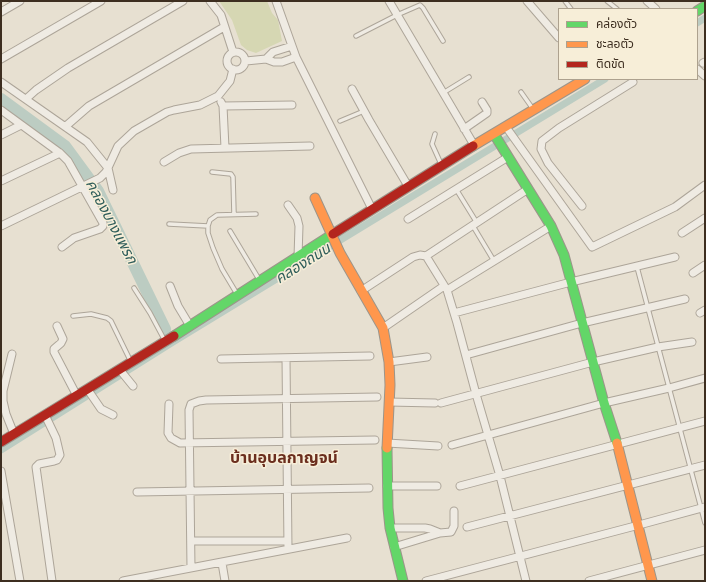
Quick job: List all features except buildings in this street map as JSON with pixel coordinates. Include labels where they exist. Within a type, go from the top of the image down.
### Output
[{"type":"street","points":[[1,12],[20,1]]},
{"type":"street","points":[[1,59],[100,1]]},
{"type":"street","points":[[26,99],[68,68],[183,1]]},
{"type":"street","points":[[210,1],[220,15],[233,52]]},
{"type":"street","points":[[276,1],[296,57],[372,209]]},
{"type":"street","points":[[388,1],[474,145]]},
{"type":"street","points":[[527,1],[558,37]]},
{"type":"street","points":[[647,1],[655,8]]},
{"type":"street","points":[[66,126],[89,106],[224,27]]},
{"type":"street","points":[[266,59],[272,52],[292,46]]},
{"type":"street","points":[[233,52],[243,55],[246,61],[243,68],[240,70],[233,69],[228,64],[228,57],[233,52]]},
{"type":"street","points":[[246,61],[266,59],[274,62],[282,62],[296,57]]},
{"type":"street","points":[[1,226],[100,178],[104,175],[108,168],[118,146],[134,131],[167,112],[200,105],[218,96],[230,81],[233,69]]},
{"type":"street","points":[[1,442],[46,418],[77,396],[89,391],[122,372],[131,363],[260,281],[298,257],[333,238],[372,209],[408,186],[474,145],[495,136],[506,127],[583,80]]},
{"type":"street","points":[[582,206],[548,163],[541,149],[542,141],[559,128],[633,80]]},
{"type":"street","points":[[1,82],[66,126],[92,146],[108,168],[113,190]]},
{"type":"street","points":[[352,89],[408,186]]},
{"type":"street","points":[[218,96],[223,106],[225,148]]},
{"type":"street","points":[[464,129],[487,114],[487,110],[482,102]]},
{"type":"street","points":[[223,106],[292,105]]},
{"type":"street","points":[[1,110],[60,153],[85,185],[103,223],[103,226],[97,231],[70,240],[62,247]]},
{"type":"street","points":[[1,135],[21,125]]},
{"type":"street","points":[[506,127],[592,247],[675,207],[705,185]]},
{"type":"street","points":[[495,136],[551,226],[564,256],[639,525],[652,581]]},
{"type":"street","points":[[164,162],[185,150],[310,146]]},
{"type":"street","points":[[1,181],[60,153]]},
{"type":"street","points":[[408,219],[507,155]]},
{"type":"street","points":[[361,291],[413,257],[420,255],[426,256],[528,190]]},
{"type":"street","points":[[315,198],[340,253],[383,328],[389,362],[387,486],[390,528],[403,581]]},
{"type":"street","points":[[288,205],[297,218],[299,226],[298,257]]},
{"type":"street","points":[[682,233],[704,222]]},
{"type":"street","points":[[383,328],[446,288],[551,226]]},
{"type":"street","points":[[426,256],[446,288],[454,313],[489,435],[526,581]]},
{"type":"street","points":[[454,313],[571,282],[675,257]]},
{"type":"street","points":[[693,273],[705,265]]},
{"type":"street","points":[[170,286],[178,306],[190,326]]},
{"type":"street","points":[[466,354],[582,323],[686,299]]},
{"type":"street","points":[[57,326],[63,339],[61,344],[54,349],[54,352],[77,396]]},
{"type":"street","points":[[389,402],[438,403],[593,362],[658,347],[692,342]]},
{"type":"street","points":[[12,354],[3,391],[3,402],[14,434]]},
{"type":"street","points":[[221,359],[370,356]]},
{"type":"street","points":[[389,362],[427,357]]},
{"type":"street","points":[[286,358],[288,549]]},
{"type":"street","points":[[122,372],[131,384]]},
{"type":"street","points":[[452,446],[604,403],[705,378]]},
{"type":"street","points":[[89,391],[101,409],[113,415]]},
{"type":"street","points":[[191,568],[189,410],[191,404],[206,400],[377,397]]},
{"type":"street","points":[[169,404],[167,424],[168,433],[171,438],[180,443],[287,440],[375,440]]},
{"type":"street","points":[[46,418],[54,431],[58,446],[59,458],[54,461],[37,464],[36,467],[52,581]]},
{"type":"street","points":[[460,486],[705,421]]},
{"type":"street","points":[[387,443],[438,446]]},
{"type":"street","points":[[466,527],[705,465]]},
{"type":"street","points":[[1,471],[20,581]]},
{"type":"street","points":[[387,486],[436,486]]},
{"type":"street","points":[[137,492],[369,488]]},
{"type":"street","points":[[426,581],[703,507]]},
{"type":"street","points":[[394,547],[440,533],[451,532],[454,526],[454,511]]},
{"type":"street","points":[[390,528],[425,528],[440,533]]},
{"type":"street","points":[[123,581],[348,538]]},
{"type":"street","points":[[191,541],[288,541]]},
{"type":"street","points":[[589,581],[705,550]]},
{"type":"street","points":[[222,563],[225,581]]},
{"type":"lane","points":[[607,1],[616,8]]},
{"type":"lane","points":[[356,36],[420,5],[443,41]]},
{"type":"lane","points":[[443,93],[469,77]]},
{"type":"lane","points":[[522,92],[534,110]]},
{"type":"lane","points":[[340,121],[364,111]]},
{"type":"lane","points":[[435,134],[432,144],[442,165]]},
{"type":"lane","points":[[212,172],[231,174],[234,214]]},
{"type":"lane","points":[[456,189],[494,261]]},
{"type":"lane","points":[[238,295],[222,269],[208,233],[208,226],[210,220],[217,215],[256,214]]},
{"type":"lane","points":[[168,224],[208,226]]},
{"type":"lane","points":[[230,231],[260,281]]},
{"type":"lane","points":[[637,267],[690,469],[703,507],[705,523]]},
{"type":"lane","points":[[134,288],[150,313],[165,342]]},
{"type":"lane","points":[[74,316],[91,314],[111,321],[131,363]]},
{"type":"green space","points":[[219,1],[267,1],[272,13],[278,20],[282,41],[256,53],[247,50],[241,45],[232,20]]},
{"type":"waterway","name":"คลองถนน","points":[[698,22],[705,18]]},
{"type":"waterway","name":"คลองถนน","points":[[1,450],[173,342],[603,80]]},
{"type":"waterway","name":"คลองบางแพรก","points":[[1,99],[65,146],[98,191],[165,329]]},
{"type":"traffic: fast","points":[[698,10],[705,6]]},
{"type":"traffic: fast","points":[[494,134],[551,226],[564,255],[604,403],[617,443]]},
{"type":"traffic: fast","points":[[174,336],[333,234]]},
{"type":"traffic: fast","points":[[387,448],[388,508],[390,528],[403,581]]},
{"type":"traffic: slow","points":[[473,146],[583,80]]},
{"type":"traffic: slow","points":[[315,198],[340,253],[383,328],[389,362],[390,385],[387,448]]},
{"type":"traffic: slow","points":[[617,443],[652,581]]},
{"type":"traffic: jam","points":[[333,234],[473,146]]},
{"type":"traffic: jam","points":[[1,442],[174,336]]},
{"type":"district","name":"บ้านอุบลกาญจน์","points":[[284,458]]}]
